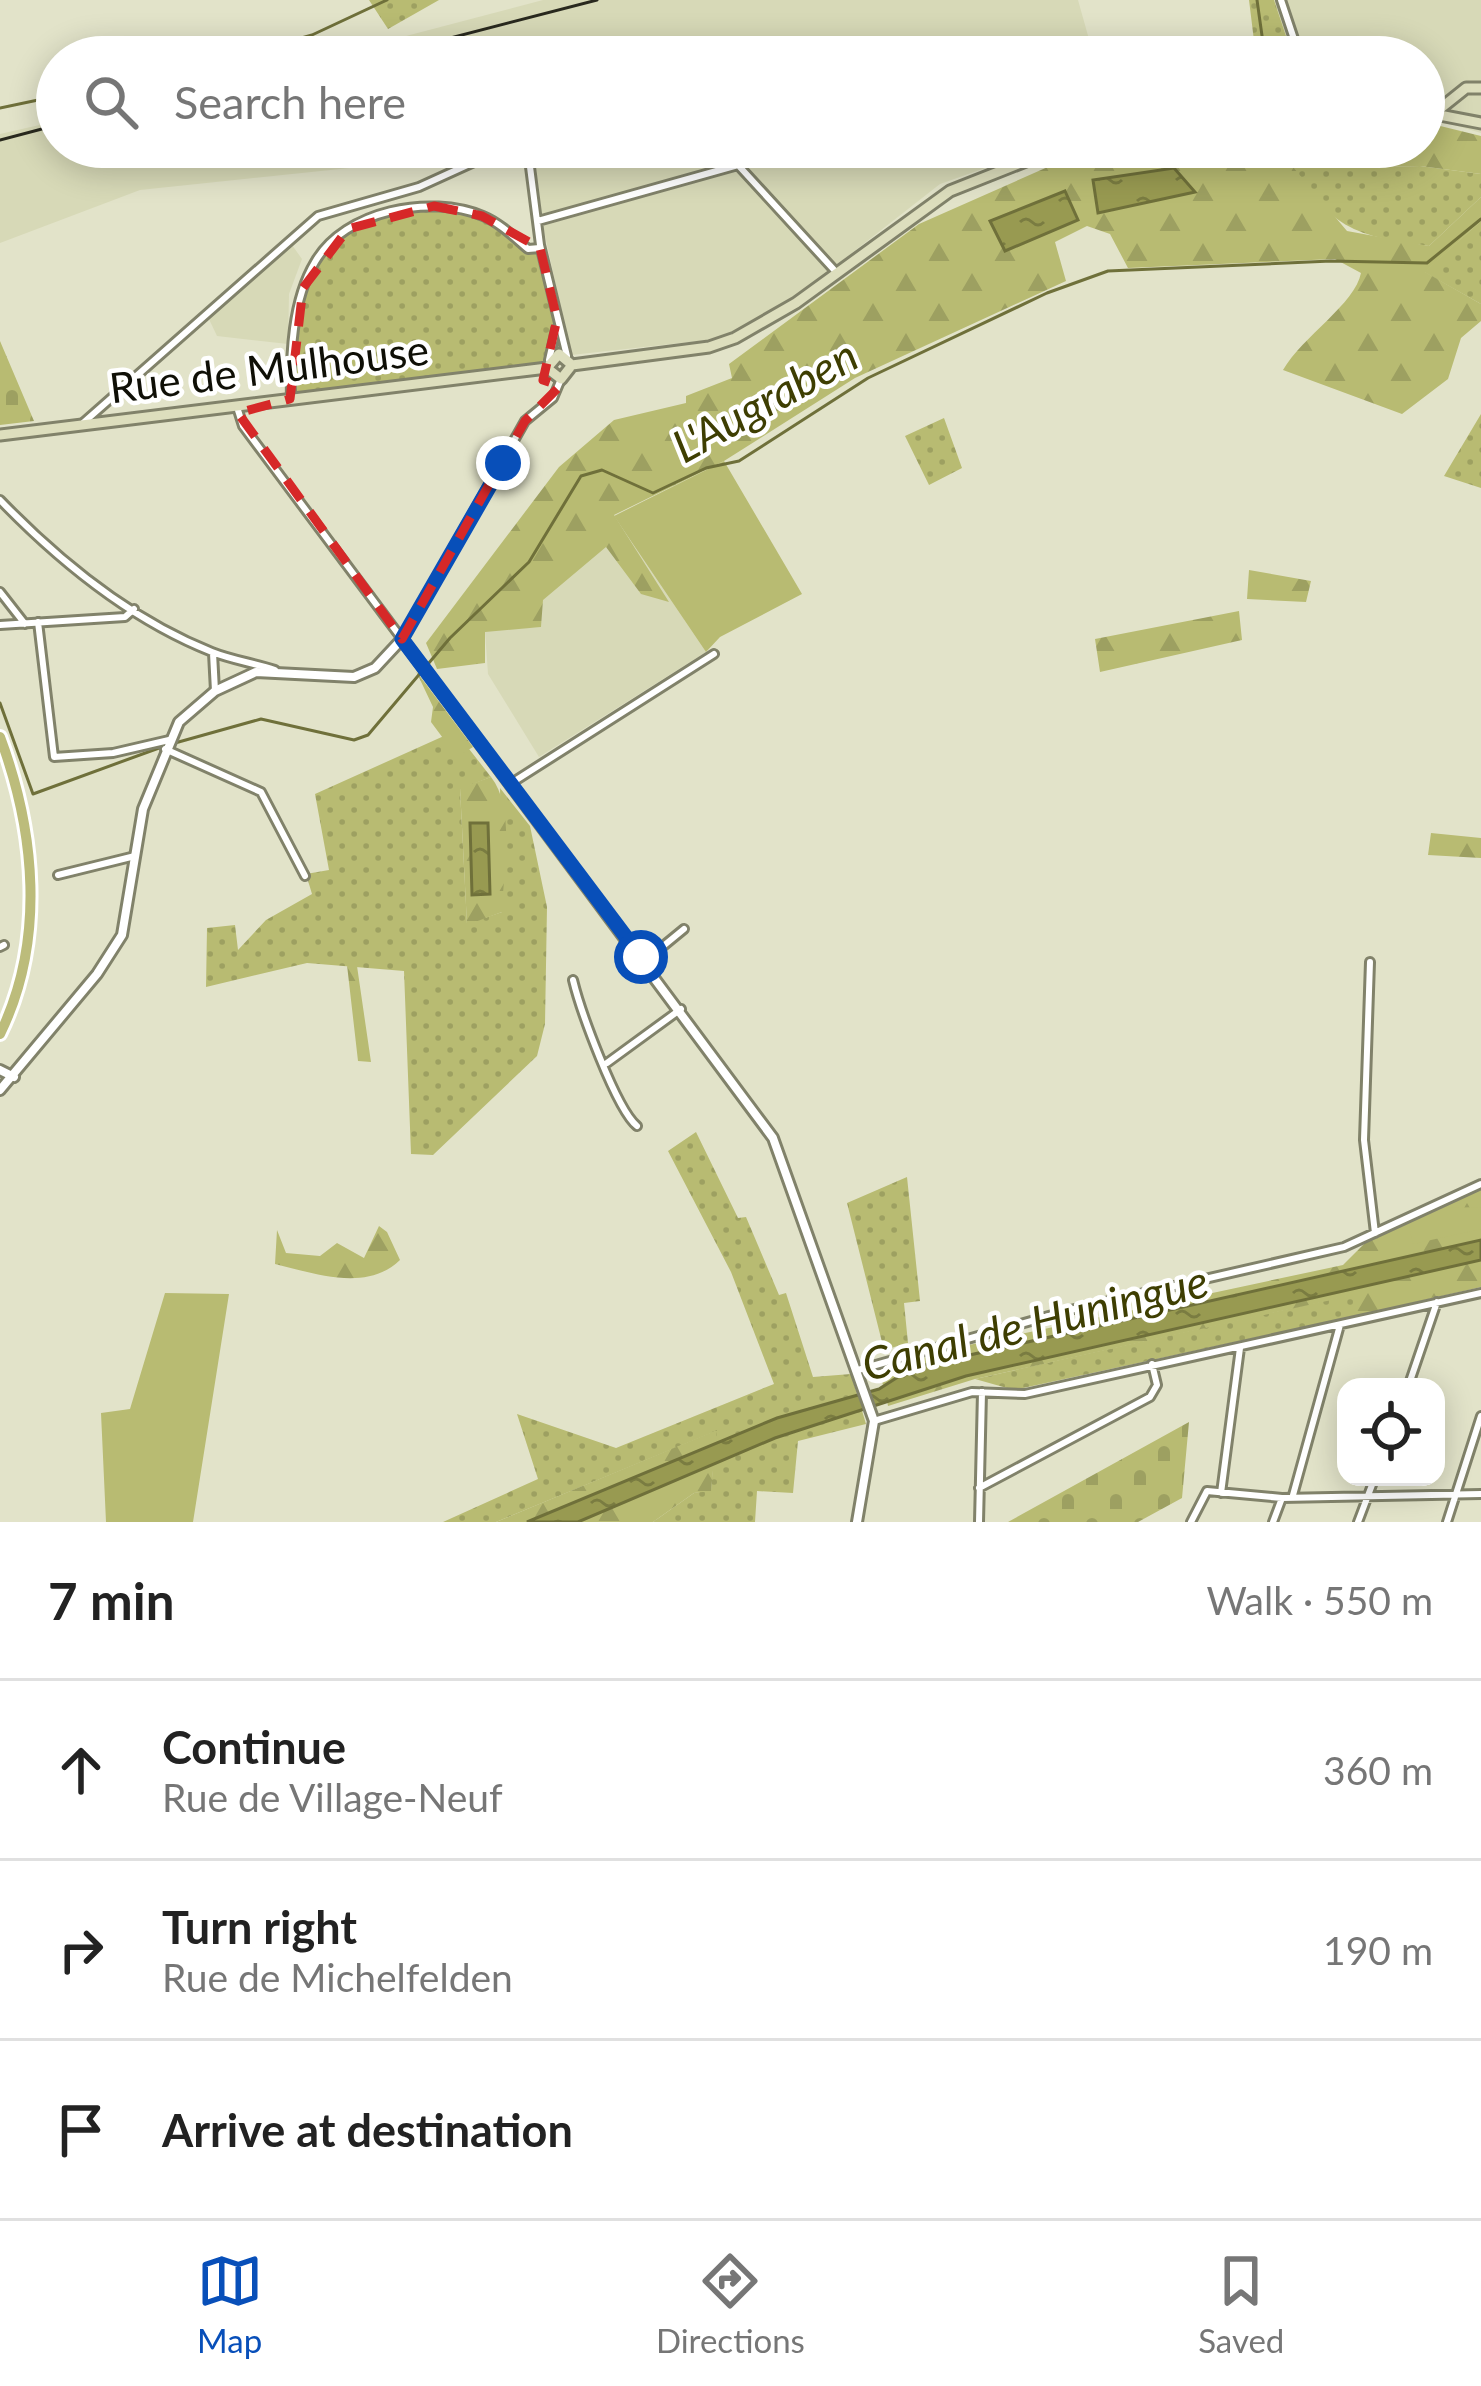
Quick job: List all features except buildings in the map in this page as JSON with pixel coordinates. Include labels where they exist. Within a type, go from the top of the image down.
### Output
[{"type":"main road","points":[[1445,105],[1476,88]]},
{"type":"main road","points":[[1455,101],[1457,117]]},
{"type":"main road","points":[[1445,115],[1481,123]]},
{"type":"main road","points":[[548,364],[561,380],[569,360],[709,347],[735,338],[950,191],[1008,168]]},
{"type":"main road","name":"Rue de Mulhouse","points":[[0,435],[569,360]]},
{"type":"main road","points":[[0,737],[21,802],[32,877],[18,986],[0,1034]]},
{"type":"street","points":[[1281,0],[1293,36]]},
{"type":"street","points":[[1476,88],[1481,75]]},
{"type":"street","points":[[81,425],[318,216],[419,188],[464,168]]},
{"type":"street","points":[[530,168],[541,248],[569,360]]},
{"type":"street","points":[[538,221],[727,168]]},
{"type":"street","points":[[741,168],[836,272]]},
{"type":"street","points":[[291,399],[303,288],[323,250],[349,229],[392,212],[434,206],[482,216],[528,249],[541,248]]},
{"type":"street","points":[[548,364],[556,319]]},
{"type":"street","points":[[2,1092],[97,974],[122,935],[143,808],[178,722],[215,691],[256,672],[354,677],[380,664],[402,639],[525,421],[553,398],[561,380]]},
{"type":"street","points":[[237,406],[243,426],[747,1096],[786,1164],[873,1418],[857,1522]]},
{"type":"street","points":[[0,500],[62,560],[134,609],[213,653],[274,670]]},
{"type":"street","points":[[0,592],[25,624]]},
{"type":"street","points":[[0,625],[100,614],[125,617],[134,609]]},
{"type":"street","points":[[38,622],[54,757],[167,744],[261,792],[305,876]]},
{"type":"street","points":[[213,653],[215,691]]},
{"type":"street","points":[[509,784],[714,654]]},
{"type":"street","points":[[245,660],[256,672]]},
{"type":"street","points":[[58,875],[135,856]]},
{"type":"street","points":[[644,962],[684,928]]},
{"type":"street","points":[[1370,962],[1364,1140],[1375,1233]]},
{"type":"street","points":[[573,980],[586,1031],[607,1063],[628,1118],[637,1126]]},
{"type":"street","points":[[607,1063],[681,1009]]},
{"type":"street","points":[[0,1070],[14,1077]]},
{"type":"street","points":[[858,1370],[1070,1310],[1344,1247],[1481,1184]]},
{"type":"street","points":[[873,1418],[982,1392],[1025,1394],[1481,1293]]},
{"type":"street","points":[[1411,1378],[1437,1302]]},
{"type":"street","points":[[1293,1496],[1340,1325]]},
{"type":"street","points":[[1221,1492],[1240,1348]]},
{"type":"street","points":[[980,1487],[1150,1397],[1157,1385],[1151,1364]]},
{"type":"street","points":[[979,1522],[982,1392]]},
{"type":"street","points":[[1447,1522],[1481,1416]]},
{"type":"street","points":[[1358,1522],[1372,1486]]},
{"type":"street","points":[[1191,1522],[1202,1493],[1282,1498],[1481,1494]]},
{"type":"street","points":[[1273,1522],[1282,1498]]},
{"type":"highlighted area","points":[[434,206],[482,216],[540,248],[557,319],[543,380],[560,386],[525,421],[402,639],[238,413],[290,399],[303,288],[348,229]]},
{"type":"shaded area","points":[[543,0],[1078,0],[1088,36],[406,36]]},
{"type":"shaded area","points":[[1274,0],[1481,0],[1481,133],[1445,122],[1445,36],[1286,36]]},
{"type":"shaded area","points":[[36,126],[36,168],[350,168],[140,190],[0,243],[0,134]]},
{"type":"shaded area","points":[[536,168],[985,168],[940,184],[788,303],[717,339],[571,355],[543,226]]},
{"type":"shaded area","points":[[292,245],[302,259],[289,294],[288,344],[217,336],[208,317]]},
{"type":"shaded area","points":[[614,516],[706,652],[539,757],[488,674],[485,631],[541,627],[542,600]]},
{"type":"green space","points":[[369,0],[439,0],[388,29]]},
{"type":"green space","points":[[1249,0],[1274,0],[1286,36],[1253,36]]},
{"type":"green space","points":[[1445,127],[1481,136],[1481,174],[1435,168],[1445,168]]},
{"type":"green space","points":[[1046,168],[1174,168],[1294,168],[1347,231],[1429,246],[1481,197],[1481,221],[1425,272],[1481,304],[1481,321],[1461,338],[1448,379],[1402,414],[1283,370],[1349,296],[1361,273],[1335,259],[1128,268],[1110,234],[1087,226],[1055,242],[1066,281],[855,378],[724,461],[614,515],[669,602],[641,594],[606,547],[543,600],[541,627],[485,632],[485,663],[437,669],[426,643],[559,467],[614,420],[686,403],[686,396],[732,378],[729,364],[919,224]],"holes":[[[1174,168],[1193,192],[1098,212]]]},
{"type":"green space","points":[[1292,168],[1435,168],[1481,174],[1481,197],[1429,246],[1354,229],[1310,192]]},
{"type":"green space","points":[[434,206],[482,216],[528,249],[540,248],[555,320],[544,362],[291,394],[299,317],[316,263],[357,228]]},
{"type":"green space","points":[[1481,221],[1481,304],[1424,272]]},
{"type":"green space","points":[[0,341],[34,421],[0,425]]},
{"type":"green space","points":[[1481,414],[1481,488],[1444,476]]},
{"type":"green space","points":[[944,418],[962,468],[929,485],[905,436]]},
{"type":"green space","points":[[724,461],[802,594],[720,637],[706,652],[614,516]]},
{"type":"green space","points":[[1249,570],[1311,581],[1306,602],[1247,599]]},
{"type":"green space","points":[[1239,611],[1242,640],[1100,672],[1095,639]]},
{"type":"green space","points":[[416,671],[473,747],[457,757],[431,722],[433,707]]},
{"type":"green space","points":[[455,731],[491,777],[460,789],[467,924],[502,912],[500,788],[530,826],[547,907],[545,1024],[537,1056],[433,1155],[411,1154],[404,971],[307,963],[206,987],[207,928],[235,925],[238,950],[266,920],[312,894],[306,874],[329,870],[315,794]]},
{"type":"green space","points":[[491,777],[506,823],[502,912],[467,925],[460,788]],"holes":[[[470,823],[487,823],[489,894],[473,895]]]},
{"type":"green space","points":[[1431,833],[1481,838],[1481,858],[1428,855]]},
{"type":"green space","points":[[347,965],[357,966],[371,1062],[358,1061]]},
{"type":"green space","points":[[696,1132],[738,1218],[746,1217],[779,1295],[786,1293],[813,1377],[851,1374],[866,1424],[798,1441],[793,1493],[757,1491],[755,1522],[653,1522],[694,1493],[711,1490],[716,1431],[496,1522],[443,1522],[538,1479],[517,1414],[616,1448],[774,1384],[731,1272],[668,1151]]},
{"type":"green space","points":[[907,1177],[920,1301],[904,1303],[908,1343],[884,1350],[847,1203]]},
{"type":"green space","points":[[1481,1189],[1481,1240],[912,1368],[883,1385],[879,1372],[955,1348],[1343,1265],[1370,1238]]},
{"type":"green space","points":[[1481,1207],[1481,1229],[1413,1244],[1408,1222],[1440,1208]]},
{"type":"green space","points":[[379,1226],[387,1232],[400,1260],[372,1276],[340,1278],[275,1264],[277,1230],[286,1253],[320,1256],[337,1243],[364,1258]]},
{"type":"green space","points":[[1481,1260],[1481,1287],[1355,1316],[1354,1295],[975,1379],[888,1406],[887,1401],[965,1376]]},
{"type":"green space","points":[[165,1293],[229,1294],[193,1522],[106,1522],[101,1413],[130,1409]]},
{"type":"green space","points":[[1355,1294],[1355,1316],[1014,1390],[975,1379]]},
{"type":"green space","points":[[1189,1422],[1182,1498],[1138,1522],[1008,1522]]},
{"type":"green space","points":[[717,1430],[711,1491],[694,1493],[653,1522],[496,1522]]},
{"type":"water","points":[[1174,168],[1195,192],[1098,213],[1093,180]]},
{"type":"water","points":[[1065,191],[1078,220],[1005,251],[990,221]]},
{"type":"water","points":[[470,823],[488,823],[490,894],[472,895]]},
{"type":"water","points":[[1481,1240],[1481,1260],[966,1376],[775,1438],[578,1522],[527,1522],[777,1418],[879,1389],[912,1368]]},
{"type":"waterway","points":[[308,36],[387,0]]},
{"type":"waterway","points":[[1257,0],[1262,36]]},
{"type":"waterway","points":[[0,108],[36,100]]},
{"type":"waterway","name":"L'Augraben","points":[[175,743],[261,719],[354,740],[368,735],[450,638],[529,562],[581,476],[602,470],[653,493],[706,468],[739,461],[868,378],[1047,293],[1108,271],[1331,261],[1427,263],[1481,219]]},
{"type":"waterway","name":"L'Augraben","points":[[0,703],[33,794],[159,748]]},
{"type":"railway","points":[[458,36],[597,0]]},
{"type":"railway","points":[[0,140],[36,131]]},
{"type":"route","points":[[503,463],[402,639],[641,957]]},
{"type":"water label","name":"Canal de Huningue","points":[[1035,1323]]}]
